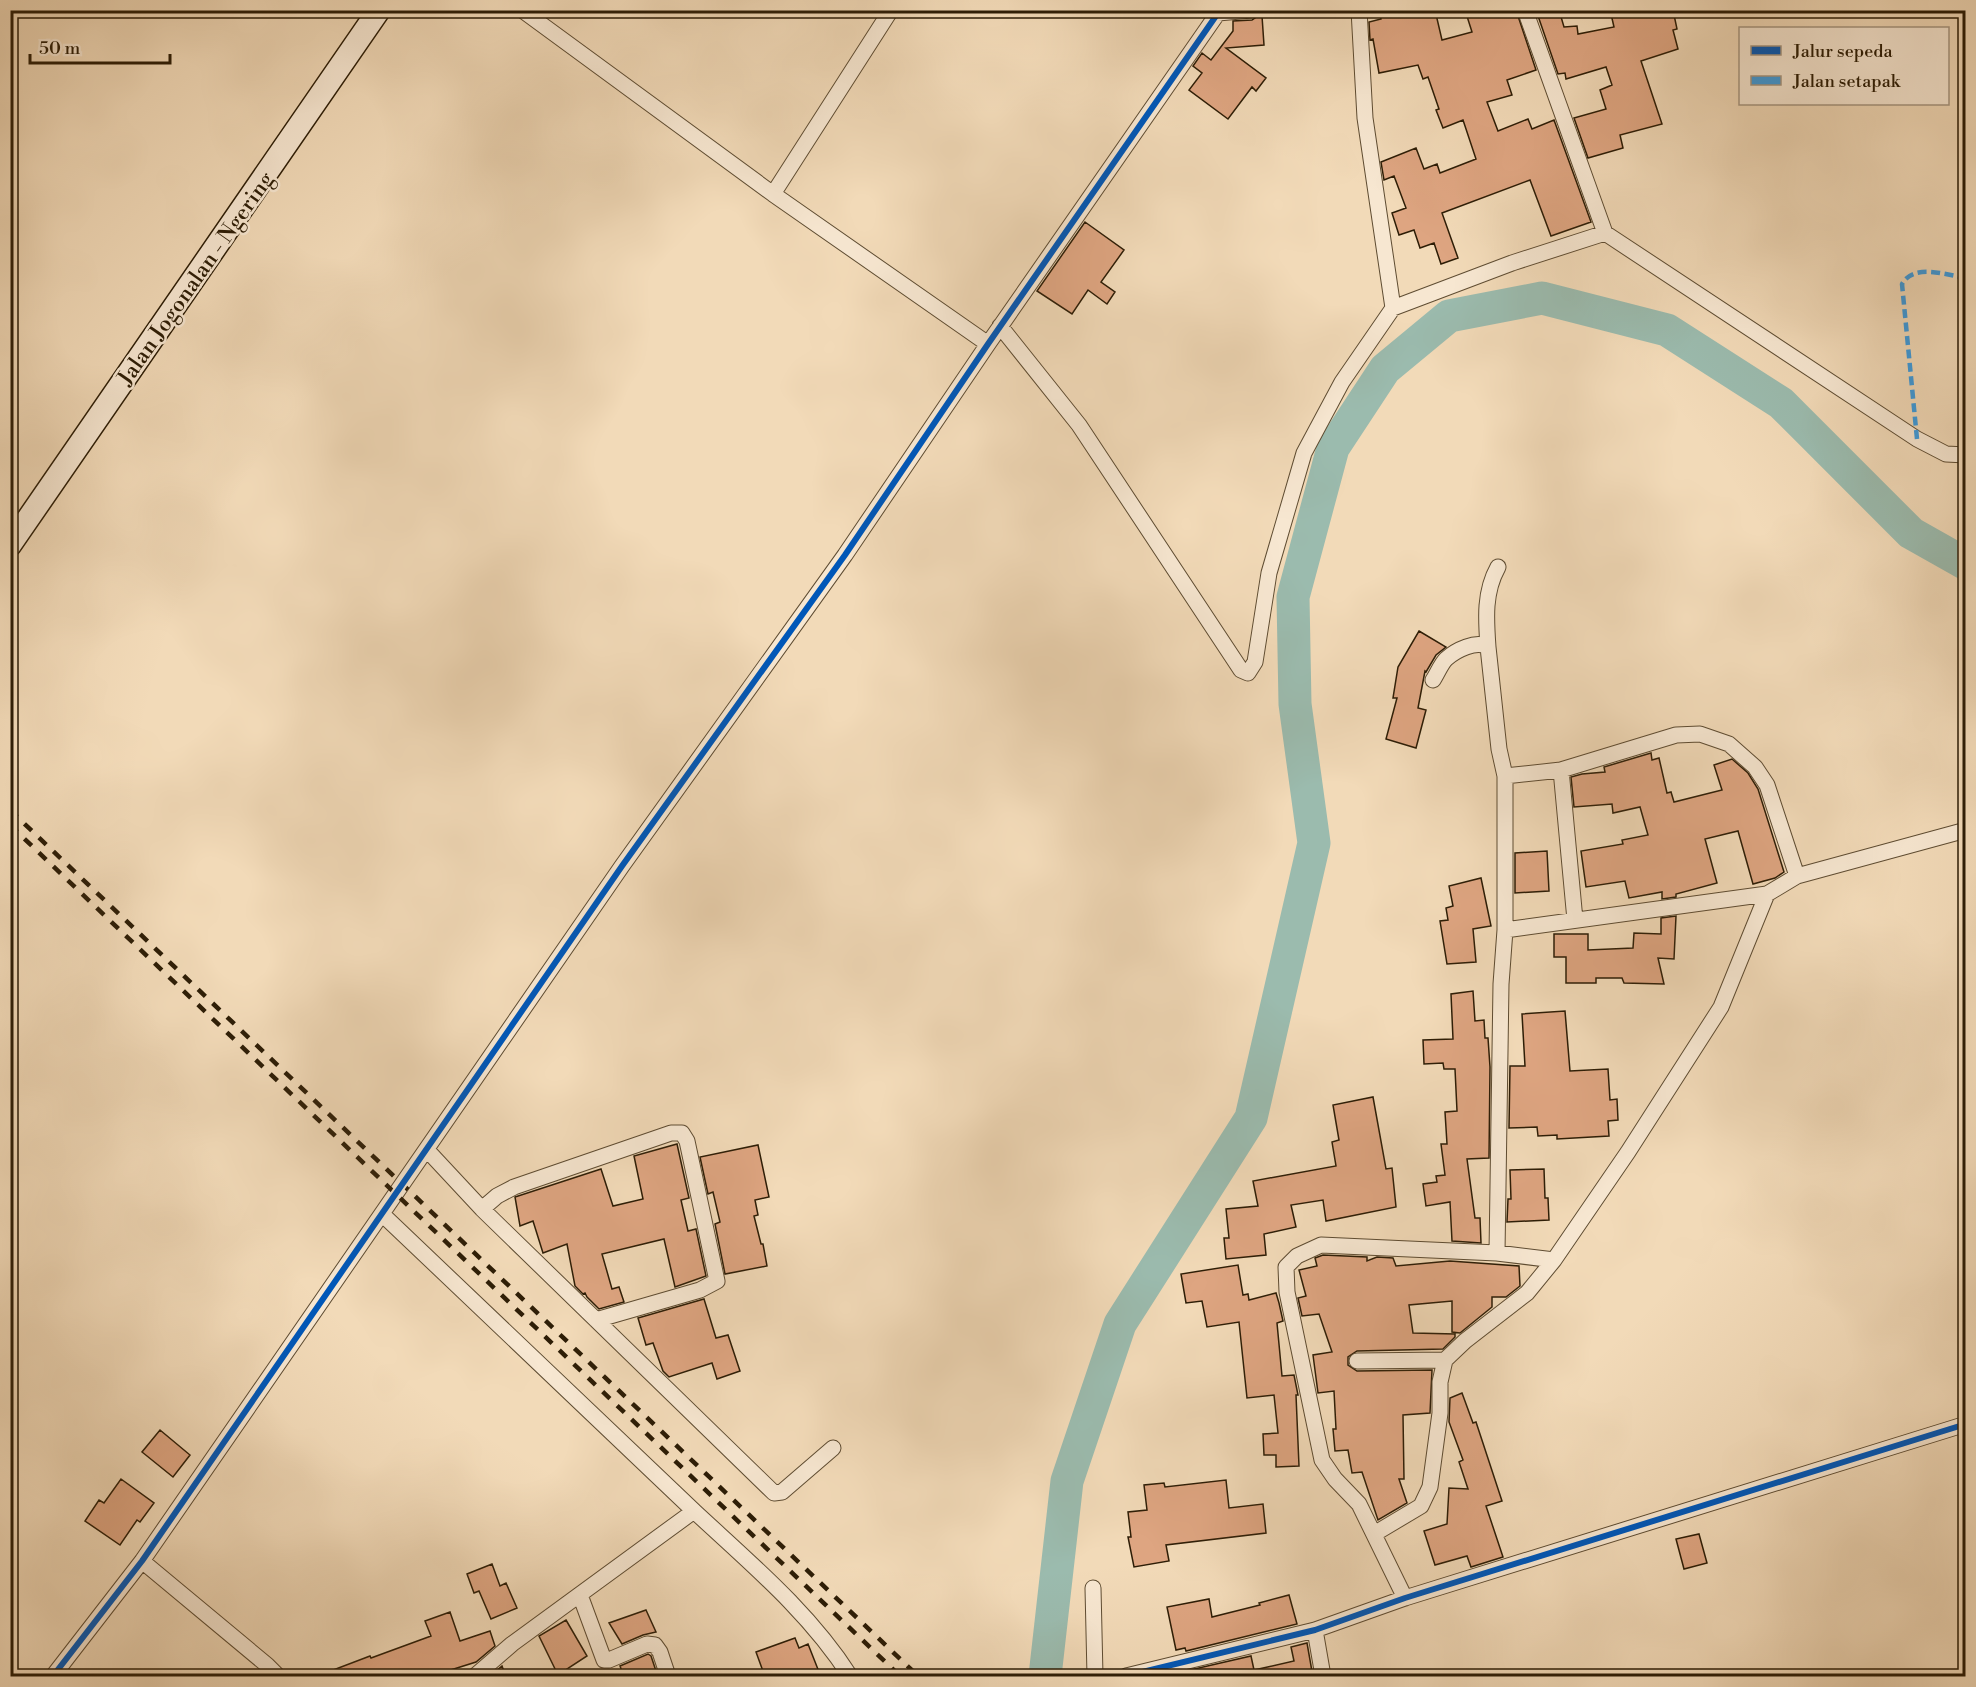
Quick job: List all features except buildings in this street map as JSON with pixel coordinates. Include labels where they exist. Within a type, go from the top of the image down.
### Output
[{"type":"main road","name":"Jalan Jogonalan - Ngering","points":[[10,545],[379,10]]},
{"type":"street","points":[[522,10],[773,194],[988,344]]},
{"type":"street","points":[[773,194],[891,10]]},
{"type":"street","points":[[53,1677],[142,1561],[622,866],[845,555],[1000,326],[1218,12],[1251,10]]},
{"type":"street","points":[[1359,10],[1365,118],[1393,308]]},
{"type":"street","points":[[1525,10],[1605,233],[1917,439],[1946,454],[1965,455]]},
{"type":"street","points":[[1000,326],[1079,425],[1240,670],[1248,673],[1255,662],[1269,573],[1304,453],[1342,382],[1393,308],[1512,263],[1605,233]]},
{"type":"street","points":[[1497,567],[1489,583],[1486,622],[1499,749],[1505,776],[1505,930],[1501,984],[1497,1254]]},
{"type":"street","points":[[1433,680],[1445,660],[1459,651],[1476,644],[1488,647]]},
{"type":"street","points":[[1505,776],[1561,770],[1676,735],[1700,734],[1729,744],[1755,767],[1767,785],[1797,876]]},
{"type":"street","points":[[1561,770],[1575,920]]},
{"type":"street","points":[[1505,930],[1767,894],[1797,876],[1965,830]]},
{"type":"street","points":[[1374,1534],[1422,1506],[1430,1487],[1440,1413],[1440,1382],[1445,1360],[1464,1341],[1527,1293],[1554,1260],[1628,1152],[1720,1007],[1767,894]]},
{"type":"street","points":[[483,1209],[497,1196],[514,1187],[671,1133],[682,1133],[687,1141],[717,1281],[700,1290],[596,1320]]},
{"type":"street","points":[[427,1150],[483,1209],[774,1493],[782,1492],[832,1448]]},
{"type":"street","points":[[382,1214],[782,1592],[831,1647],[850,1677]]},
{"type":"street","points":[[1405,1598],[1359,1504],[1335,1479],[1322,1460],[1287,1292],[1286,1268],[1297,1256],[1322,1245],[1497,1254],[1554,1260]]},
{"type":"street","points":[[1357,1360],[1445,1360]]},
{"type":"street","points":[[1126,1677],[1315,1630],[1405,1598],[1965,1424]]},
{"type":"street","points":[[475,1677],[512,1644],[694,1511]]},
{"type":"street","points":[[142,1561],[267,1665],[278,1677]]},
{"type":"street","points":[[1093,1588],[1095,1677]]},
{"type":"street","points":[[580,1595],[604,1660],[647,1644],[655,1645],[660,1652],[668,1677]]},
{"type":"street","points":[[1315,1630],[1323,1677]]},
{"type":"waterway","points":[[1045,1676],[1067,1481],[1120,1324],[1251,1118],[1314,843],[1295,704],[1293,597],[1333,448],[1385,369],[1449,316],[1542,298],[1667,330],[1781,403],[1911,533],[1966,564]]},
{"type":"railway","points":[[10,810],[918,1676]]},
{"type":"railway","points":[[10,825],[900,1676]]},
{"type":"marked path","points":[[1917,439],[1902,284],[1907,278],[1922,272],[1966,278]]},
{"type":"cycle path","points":[[53,1676],[142,1561],[622,866],[845,555],[1218,10]]},
{"type":"cycle path","points":[[1126,1676],[1315,1630],[1405,1598],[1966,1424]]}]
